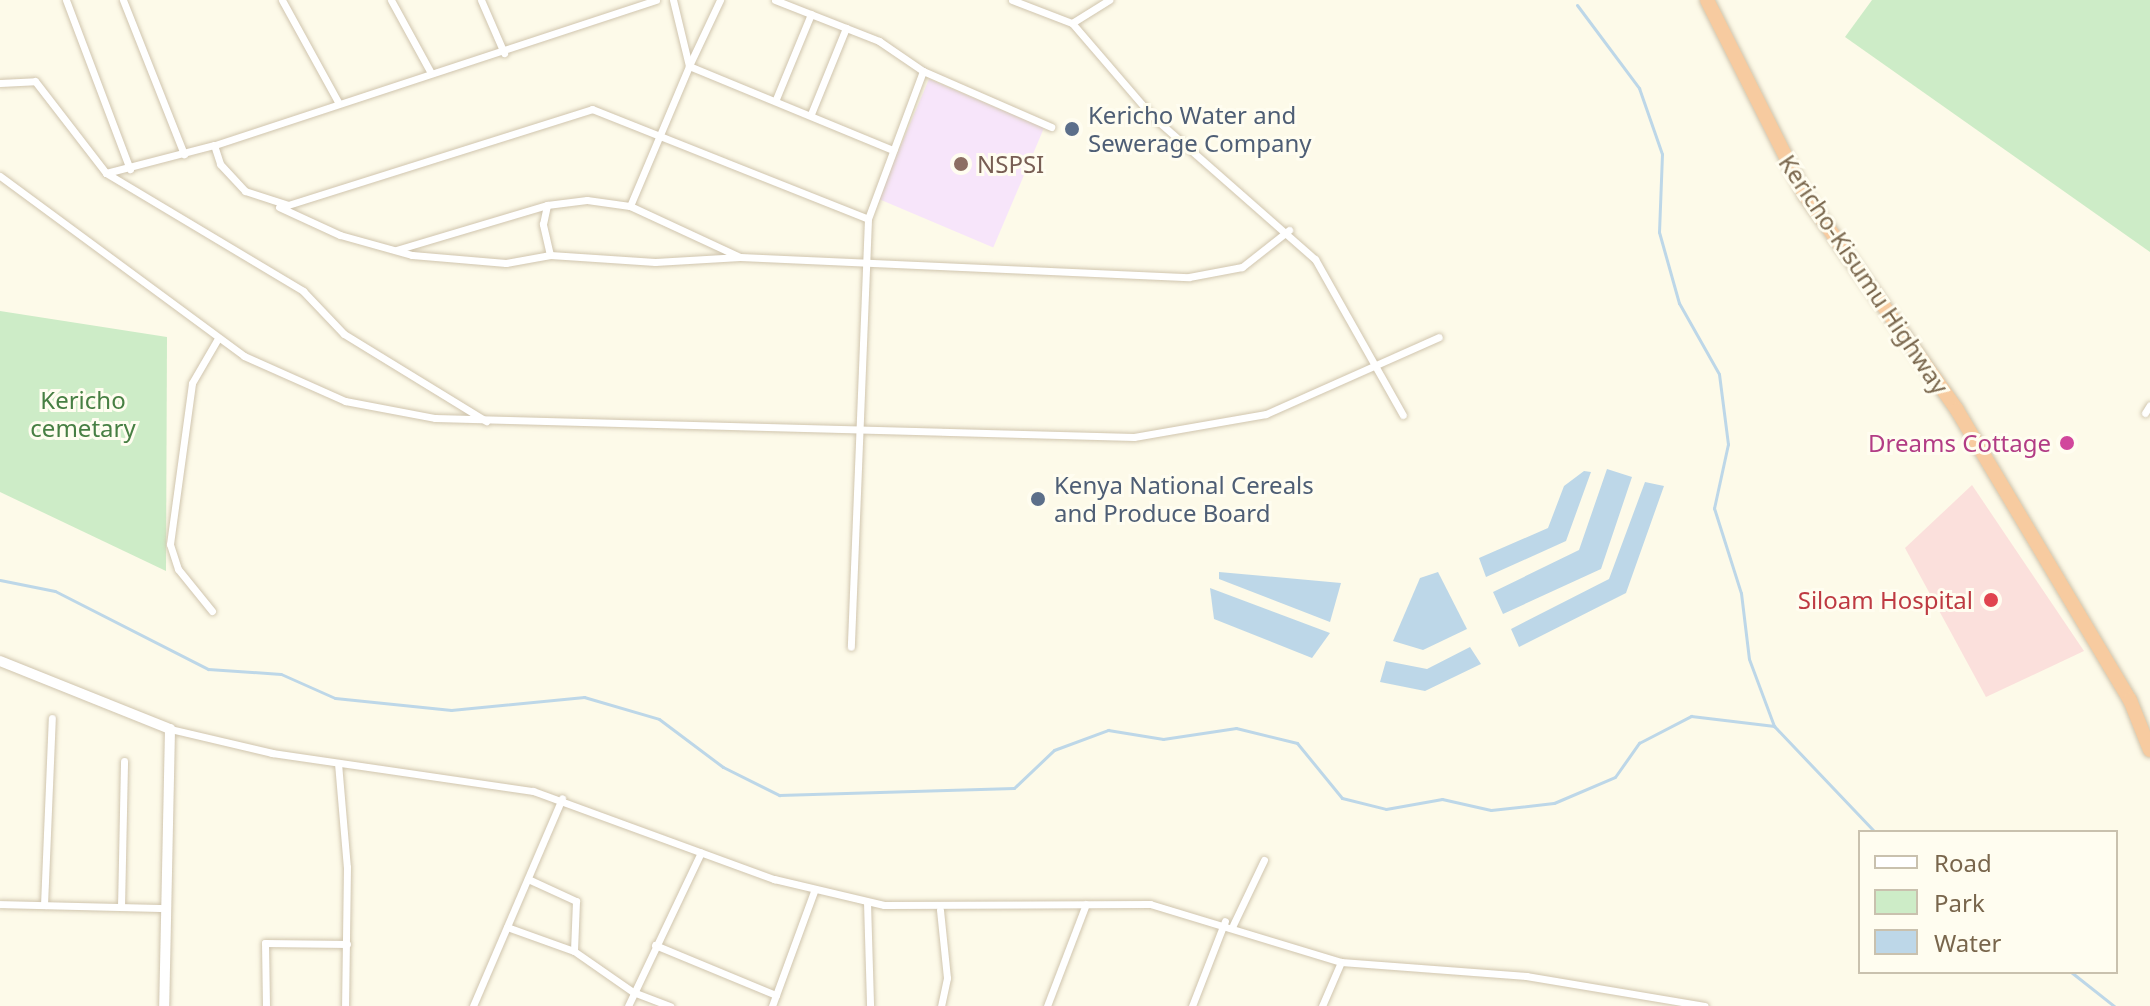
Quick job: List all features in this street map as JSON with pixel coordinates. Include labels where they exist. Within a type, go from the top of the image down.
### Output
[{"type":"highway","name":"Kericho-Kisumu Highway","points":[[1707,0],[1805,195],[1963,420],[2130,700],[2150,750]]},
{"type":"street","points":[[66,0],[130,169]]},
{"type":"street","points":[[123,0],[184,154]]},
{"type":"street","points":[[282,0],[338,102]]},
{"type":"street","points":[[391,0],[431,73]]},
{"type":"street","points":[[481,0],[504,53]]},
{"type":"street","points":[[106,173],[214,145],[338,102],[504,53],[656,0]]},
{"type":"street","points":[[673,0],[689,66]]},
{"type":"street","points":[[630,206],[720,0]]},
{"type":"street","points":[[775,0],[914,58],[923,71],[1051,127]]},
{"type":"street","points":[[1012,0],[1072,23],[1152,116],[1289,230],[1335,289],[1403,415]]},
{"type":"street","points":[[1072,23],[1109,0]]},
{"type":"street","points":[[776,99],[811,14]]},
{"type":"street","points":[[811,114],[846,28]]},
{"type":"street","points":[[689,66],[776,99],[893,150]]},
{"type":"street","points":[[851,647],[863,267],[868,219],[923,71]]},
{"type":"street","points":[[0,83],[35,81],[106,173],[303,291],[362,347],[486,421]]},
{"type":"street","points":[[277,205],[582,108],[868,219]]},
{"type":"street","points":[[214,145],[231,181],[277,205],[395,250],[506,263],[550,255],[681,262],[740,257],[863,267],[1208,276],[1259,258],[1289,230]]},
{"type":"street","points":[[0,176],[217,340],[345,401],[486,421],[1163,434],[1266,414],[1379,367],[1439,337]]},
{"type":"street","points":[[395,250],[547,205],[587,200],[630,206],[740,257]]},
{"type":"street","points":[[547,205],[543,224],[550,255]]},
{"type":"street","points":[[212,611],[178,569],[170,544],[192,383],[217,340]]},
{"type":"street","points":[[2145,413],[2150,405]]},
{"type":"street","points":[[0,661],[170,729],[338,763],[562,798],[701,852],[814,891],[867,902],[940,910],[1150,904],[1225,921],[1341,962],[1526,976],[1705,1006]]},
{"type":"street","points":[[44,905],[52,718]]},
{"type":"street","points":[[164,1006],[170,729]]},
{"type":"street","points":[[121,907],[124,761]]},
{"type":"street","points":[[338,763],[347,944],[345,1006]]},
{"type":"street","points":[[473,1006],[562,798]]},
{"type":"street","points":[[628,1006],[701,852]]},
{"type":"street","points":[[1233,925],[1264,860]]},
{"type":"street","points":[[528,879],[576,901],[574,951]]},
{"type":"street","points":[[772,1006],[814,891]]},
{"type":"street","points":[[867,902],[870,1006]]},
{"type":"street","points":[[0,904],[166,908]]},
{"type":"street","points":[[1047,1006],[1086,904]]},
{"type":"street","points":[[940,910],[947,978],[941,1006]]},
{"type":"street","points":[[1192,1006],[1225,921]]},
{"type":"street","points":[[507,927],[574,951],[633,992],[670,1006]]},
{"type":"street","points":[[266,1006],[265,943],[347,944]]},
{"type":"street","points":[[655,945],[776,995]]},
{"type":"street","points":[[1322,1006],[1341,962]]},
{"type":"shaded area","name":"NSPSI","points":[[929,79],[1044,128],[993,248],[878,199]]},
{"type":"shaded area","name":"Siloam Hospital","points":[[1972,485],[2084,651],[1986,697],[1905,548]]},
{"type":"green space","points":[[1872,0],[2150,0],[2150,252],[1845,37]]},
{"type":"green space","name":"Kericho cemetary","points":[[0,311],[167,337],[166,571],[0,492]]},
{"type":"water","points":[[1607,469],[1632,477],[1601,569],[1503,614],[1493,592],[1579,550]]},
{"type":"water","points":[[1584,471],[1591,472],[1566,541],[1486,577],[1479,558],[1548,528],[1564,486]]},
{"type":"water","points":[[1645,482],[1664,486],[1626,593],[1519,647],[1511,629],[1609,579]]},
{"type":"water","points":[[1219,572],[1341,583],[1330,622],[1219,579]]},
{"type":"water","points":[[1438,572],[1467,629],[1423,650],[1393,641],[1420,578]]},
{"type":"water","points":[[1210,588],[1330,633],[1312,658],[1214,619]]},
{"type":"water","points":[[1470,647],[1481,664],[1425,691],[1380,682],[1386,661],[1427,669]]},
{"type":"waterway","points":[[1577,5],[1639,88],[1662,154],[1659,232],[1679,303],[1719,374],[1728,444],[1714,508],[1741,593],[1749,659],[1774,726],[1873,830]]},
{"type":"waterway","points":[[0,580],[55,591],[208,669],[281,674],[335,698],[451,710],[584,697],[659,719],[723,767],[779,795],[1014,788],[1054,750],[1108,730],[1163,739],[1236,728],[1297,743],[1342,798],[1386,809],[1442,799],[1491,810],[1554,803],[1615,777],[1639,743],[1691,716],[1774,726]]},
{"type":"waterway","points":[[2074,974],[2114,1006]]},
{"type":"place","name":"Kericho Water and Sewerage Company","points":[[1072,129]]},
{"type":"place","name":"NSPSI","points":[[961,164]]},
{"type":"place","name":"Dreams Cottage","points":[[2067,443]]},
{"type":"place","name":"Kenya National Cereals and Produce Board","points":[[1038,499]]},
{"type":"place","name":"Siloam Hospital","points":[[1991,600]]}]
